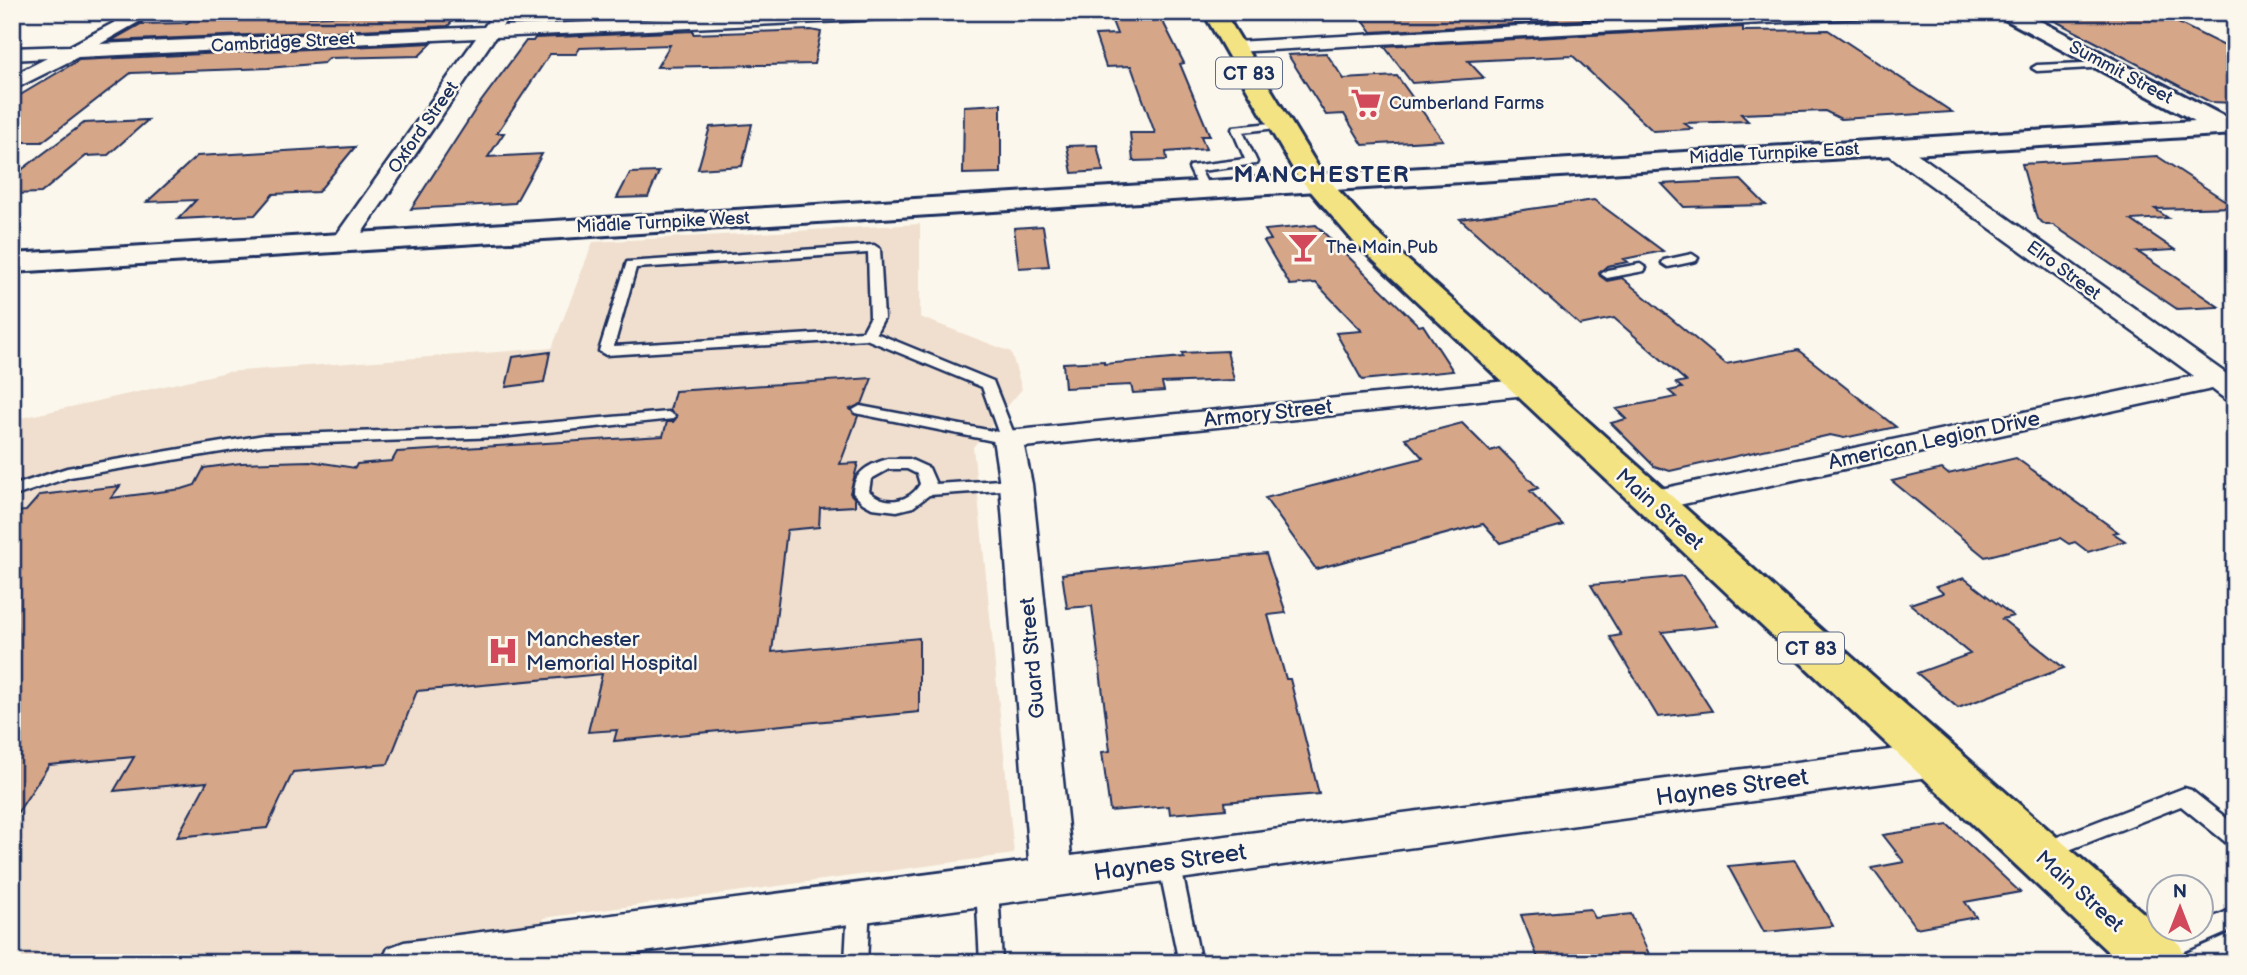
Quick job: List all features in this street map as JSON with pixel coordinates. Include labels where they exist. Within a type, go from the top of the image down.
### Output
[{"type":"main road","name":"Main Street","points":[[1213,12],[1314,181],[1372,244],[2155,959]]},
{"type":"main road","name":"Summit Street","points":[[2006,12],[2231,128]]},
{"type":"main road","name":"Middle Turnpike East","points":[[1314,181],[2231,128]]},
{"type":"main road","name":"Middle Turnpike West","points":[[12,262],[1314,181]]},
{"type":"street","points":[[12,84],[148,12]]},
{"type":"street","name":"Oxford Street","points":[[344,241],[503,12]]},
{"type":"street","name":"Cambridge Street","points":[[12,54],[930,12]]},
{"type":"street","points":[[1497,12],[1520,32]]},
{"type":"street","points":[[1234,47],[1873,12]]},
{"type":"street","name":"Elro Street","points":[[1893,146],[2225,386]]},
{"type":"street","name":"American Legion Drive","points":[[1651,501],[2225,386]]},
{"type":"street","name":"Armory Street","points":[[1008,439],[1527,388]]},
{"type":"street","name":"Guard Street","points":[[1008,439],[1016,484],[1052,878]]},
{"type":"street","name":"Haynes Street","points":[[404,963],[1936,761]]},
{"type":"lane","points":[[2037,68],[2108,65]]},
{"type":"lane","points":[[1204,189],[1194,167],[1252,162],[1237,129],[1280,125]]},
{"type":"lane","points":[[867,335],[877,318],[874,249],[631,265],[606,351],[867,335],[989,384],[1008,439]]},
{"type":"lane","points":[[1668,262],[1692,258]]},
{"type":"lane","points":[[1607,274],[1640,268]]},
{"type":"lane","points":[[860,410],[1008,439]]},
{"type":"lane","points":[[12,492],[67,473],[264,440],[500,432],[668,416]]},
{"type":"lane","points":[[925,491],[1016,484]]},
{"type":"lane","points":[[2039,853],[2184,796],[2235,838]]},
{"type":"lane","points":[[1169,862],[1190,963]]},
{"type":"lane","points":[[987,886],[991,963]]},
{"type":"lane","points":[[856,963],[859,904]]},
{"type":"lane","points":[[2155,959],[2235,918]]},
{"type":"shaded area","name":"Manchester Memorial Hospital","points":[[920,224],[920,317],[1011,352],[1022,389],[973,447],[1014,854],[543,918],[533,963],[12,963],[12,420],[227,372],[552,348],[593,242]]},
{"type":"building","points":[[461,12],[448,26],[111,41],[141,24],[187,23],[192,19],[313,13],[309,17]]},
{"type":"building","points":[[552,12],[692,12],[693,15],[546,21]]},
{"type":"building","points":[[1158,12],[1184,63],[1180,64],[1210,136],[1201,136],[1206,149],[1166,152],[1167,160],[1133,161],[1130,133],[1155,133],[1131,66],[1106,67],[1095,35],[1117,34],[1109,13]]},
{"type":"building","points":[[1721,12],[1372,32],[1359,14]]},
{"type":"building","points":[[2038,12],[2156,12],[2235,51],[2235,103],[2210,102]]},
{"type":"building","points":[[1743,27],[1743,31],[1828,30],[1952,112],[1841,119],[1825,111],[1741,114],[1748,121],[1684,123],[1692,129],[1653,131],[1573,56],[1468,61],[1484,78],[1412,83],[1384,46]]},
{"type":"building","points":[[811,30],[821,32],[814,64],[657,67],[670,45],[580,48],[576,54],[550,54],[497,133],[504,133],[488,157],[542,154],[515,203],[411,209],[477,107],[526,41],[533,41],[535,38],[693,31],[693,34]]},
{"type":"building","points":[[432,43],[419,56],[329,58],[324,63],[268,68],[131,73],[42,142],[12,142],[12,100],[79,60]]},
{"type":"building","points":[[1326,53],[1344,79],[1397,76],[1443,140],[1363,145],[1344,114],[1326,115],[1288,55]]},
{"type":"building","points":[[1001,104],[1001,173],[963,174],[964,106]]},
{"type":"building","points":[[148,120],[108,155],[86,156],[41,193],[12,194],[12,177],[84,123]]},
{"type":"building","points":[[752,124],[742,166],[698,169],[710,127]]},
{"type":"building","points":[[1097,145],[1103,171],[1072,173],[1067,146]]},
{"type":"building","points":[[355,147],[318,192],[273,194],[255,215],[178,219],[196,200],[147,202],[197,156]]},
{"type":"building","points":[[2157,156],[2235,207],[2155,209],[2168,218],[2131,220],[2175,250],[2138,252],[2219,307],[2177,309],[2053,225],[2046,225],[2037,219],[2022,164]]},
{"type":"building","points":[[659,172],[648,197],[617,198],[630,173]]},
{"type":"building","points":[[1741,180],[1766,205],[1684,207],[1662,184]]},
{"type":"building","points":[[1594,200],[1663,251],[1624,259],[1628,262],[1607,266],[1599,273],[1600,276],[1607,281],[1622,278],[1726,364],[1798,350],[1896,427],[1844,438],[1830,435],[1670,471],[1654,466],[1611,423],[1626,419],[1616,409],[1676,397],[1669,391],[1682,388],[1676,383],[1686,381],[1614,318],[1580,325],[1460,219]]},
{"type":"building","points":[[1316,225],[1419,326],[1423,325],[1453,371],[1362,380],[1336,333],[1362,331],[1316,283],[1290,285],[1264,241],[1271,240],[1265,230]]},
{"type":"building","points":[[1043,226],[1049,266],[1019,268],[1014,228]]},
{"type":"building","points":[[1227,351],[1234,380],[1162,383],[1164,391],[1133,393],[1131,385],[1065,388],[1063,363],[1104,361],[1104,364],[1183,357],[1182,353]]},
{"type":"building","points":[[550,352],[544,382],[506,387],[513,357]]},
{"type":"building","points":[[872,378],[862,404],[850,409],[858,416],[840,464],[858,463],[850,493],[855,499],[855,506],[820,508],[819,527],[787,530],[772,652],[919,638],[919,712],[614,741],[617,730],[588,732],[602,674],[417,691],[388,764],[293,772],[267,828],[177,837],[207,782],[114,791],[134,757],[49,765],[12,821],[12,512],[26,511],[40,495],[120,486],[111,498],[182,489],[195,485],[204,468],[241,463],[310,461],[355,468],[357,464],[392,461],[397,452],[663,436],[667,422],[673,422],[677,417],[670,410],[675,391]]},
{"type":"building","points":[[1462,423],[1490,451],[1499,448],[1538,488],[1530,491],[1563,525],[1500,543],[1483,524],[1316,569],[1265,498],[1423,458],[1405,438]]},
{"type":"building","points":[[2016,458],[2118,532],[2113,533],[2125,541],[2088,552],[2075,542],[2069,544],[2060,538],[1985,557],[1892,481],[1942,469],[1948,474]]},
{"type":"building","points":[[1266,554],[1286,613],[1268,615],[1286,679],[1290,679],[1319,794],[1225,802],[1226,809],[1170,814],[1169,806],[1110,811],[1102,752],[1110,751],[1092,606],[1067,608],[1062,574]]},
{"type":"building","points":[[1683,576],[1718,626],[1662,632],[1712,711],[1658,717],[1610,637],[1621,635],[1591,585]]},
{"type":"building","points":[[1964,578],[2013,616],[2002,619],[2064,668],[1958,708],[1917,673],[1970,654],[1910,604],[1943,593],[1936,587]]},
{"type":"building","points":[[1948,825],[2020,892],[1965,902],[1976,917],[1916,928],[1872,868],[1904,862],[1883,835]]},
{"type":"building","points":[[1795,860],[1833,926],[1764,932],[1728,866]]},
{"type":"building","points":[[1590,909],[1595,918],[1631,914],[1653,963],[1540,963],[1521,915]]},
{"type":"place","name":"Cumberland Farms","points":[[1366,103]]},
{"type":"place","name":"The Main Pub","points":[[1303,247]]},
{"type":"place","name":"Manchester Memorial Hospital","points":[[503,651]]},
{"type":"district","name":"MANCHESTER","points":[[1322,174]]}]
